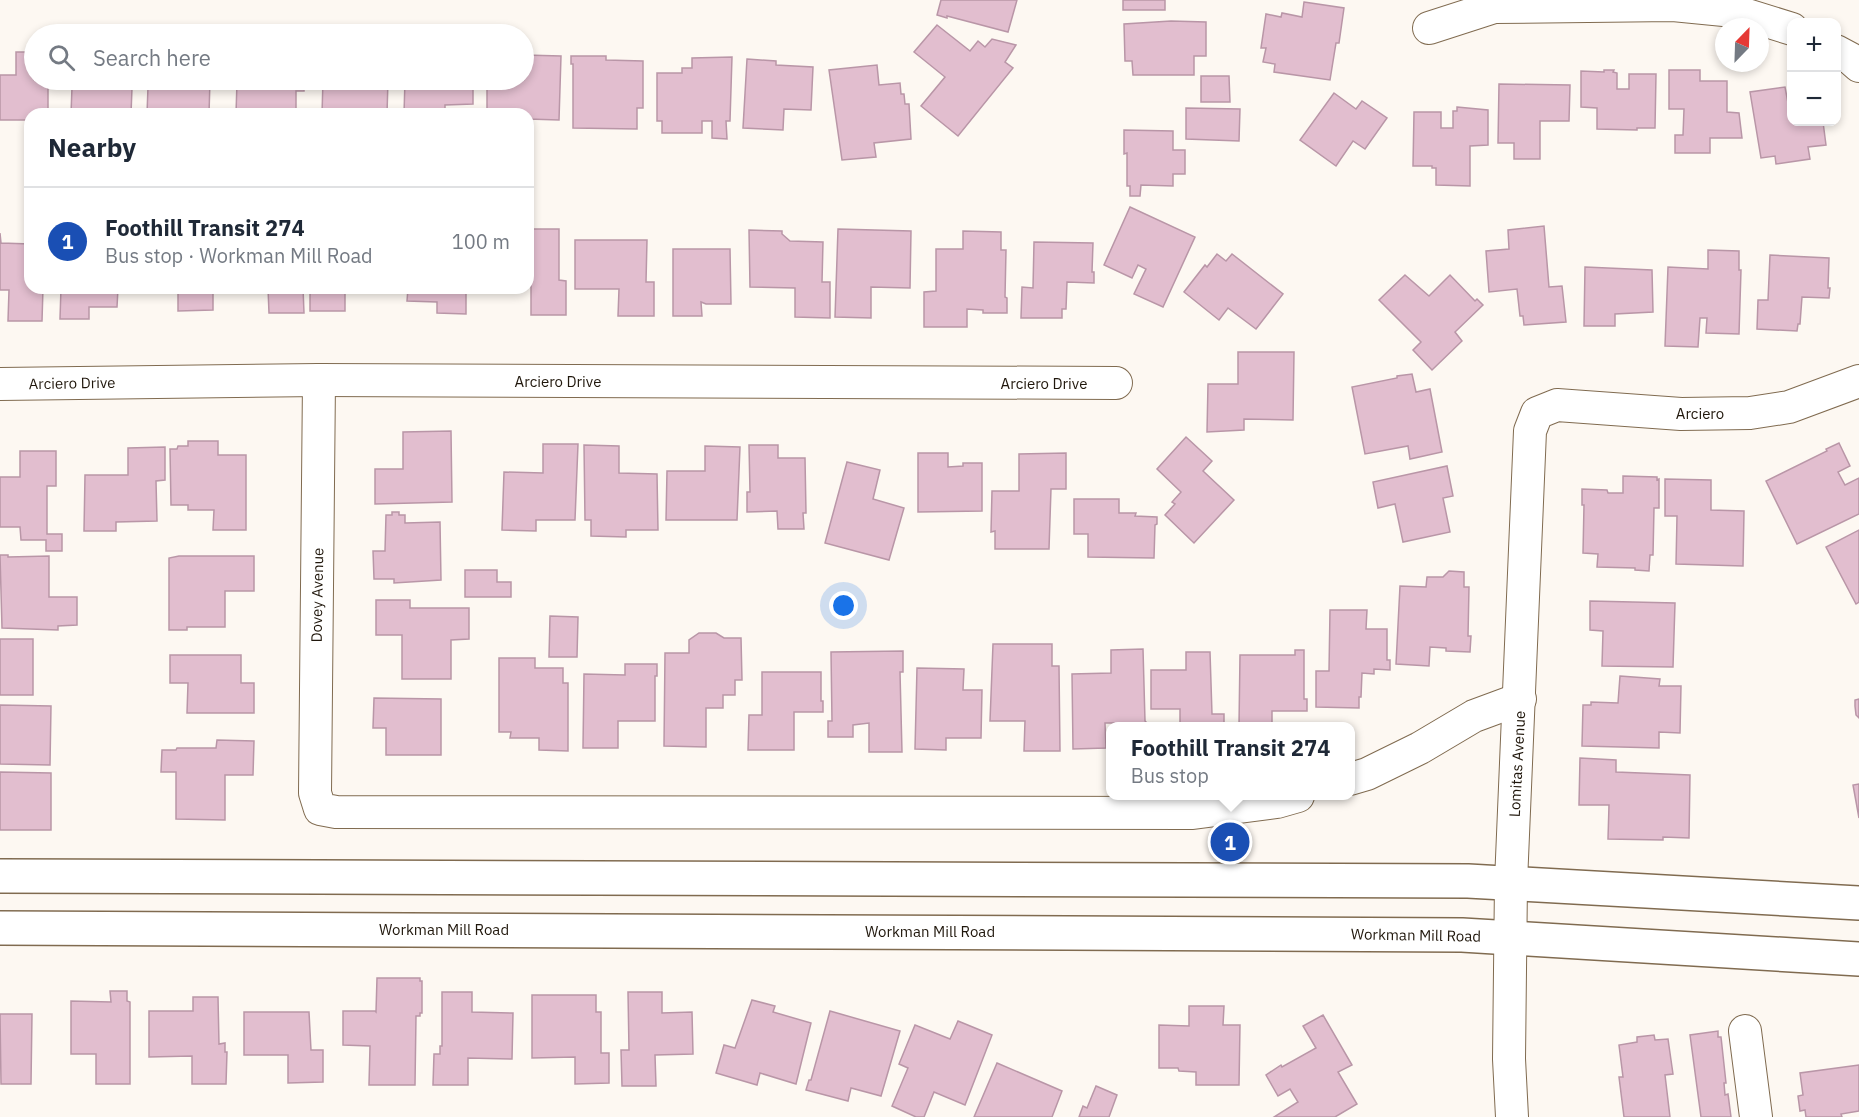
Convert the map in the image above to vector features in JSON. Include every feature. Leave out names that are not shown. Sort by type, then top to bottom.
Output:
[{"type":"main road","points":[[0,876],[1511,882],[1859,903]]},
{"type":"main road","name":"Workman Mill Road","points":[[0,928],[1462,935],[1859,959]]},
{"type":"street","points":[[1429,28],[1494,7],[1673,6],[1734,11],[1787,28]]},
{"type":"street","points":[[1841,53],[1851,58],[1859,66]]},
{"type":"street","name":"Arciero Drive","points":[[0,384],[319,380],[1116,383]]},
{"type":"street","name":"Dovey Avenue","points":[[319,380],[315,793],[320,809],[336,812],[1193,813],[1283,800]]},
{"type":"street","name":"Arciero","points":[[1537,413],[1557,405],[1681,414],[1750,413],[1789,407],[1859,381]]},
{"type":"street","name":"Lomitas Avenue","points":[[1512,1117],[1509,1059],[1511,882],[1530,431],[1537,413]]},
{"type":"street","points":[[1355,778],[1420,748],[1474,716],[1520,699]]},
{"type":"street","points":[[1745,1031],[1756,1117]]},
{"type":"building","points":[[941,0],[1017,0],[1008,32],[937,15]]},
{"type":"building","points":[[1123,0],[1165,0],[1165,10],[1123,10]]},
{"type":"building","points":[[1304,2],[1344,8],[1330,80],[1274,72],[1275,64],[1263,62],[1266,48],[1261,48],[1266,14],[1281,17],[1282,13],[1302,17]]},
{"type":"building","points":[[1171,21],[1206,22],[1206,56],[1194,56],[1194,75],[1133,75],[1132,61],[1125,61],[1124,24]]},
{"type":"building","points":[[937,25],[970,51],[978,41],[985,47],[992,39],[1016,45],[1005,62],[1013,68],[958,136],[921,106],[945,77],[914,52]]},
{"type":"building","points":[[16,52],[24,52],[24,90],[48,90],[48,108],[24,108],[24,120],[0,120],[0,75],[16,75]]},
{"type":"building","points":[[534,55],[561,56],[559,120],[534,119],[534,108],[487,108],[487,90],[534,90]]},
{"type":"building","points":[[571,56],[606,56],[606,60],[643,61],[643,108],[637,108],[637,129],[573,128]]},
{"type":"building","points":[[732,57],[730,121],[726,121],[727,139],[712,138],[712,121],[702,121],[702,133],[662,133],[662,121],[657,121],[657,73],[682,73],[682,68],[692,68],[692,58]]},
{"type":"building","points":[[747,59],[776,61],[776,65],[813,67],[811,110],[784,109],[783,130],[743,128]]},
{"type":"building","points":[[877,65],[879,85],[900,83],[905,104],[909,104],[911,139],[874,143],[876,157],[842,160],[829,70]]},
{"type":"building","points":[[1604,70],[1614,70],[1613,72],[1617,73],[1617,89],[1629,89],[1629,74],[1656,74],[1655,128],[1597,129],[1597,108],[1581,107],[1581,71],[1604,72]]},
{"type":"building","points":[[1669,70],[1700,70],[1700,81],[1727,81],[1727,112],[1739,113],[1742,138],[1710,138],[1710,153],[1675,153],[1675,135],[1683,135],[1684,109],[1669,109]]},
{"type":"building","points":[[1201,76],[1229,76],[1230,102],[1201,102]]},
{"type":"building","points":[[1499,84],[1570,85],[1569,121],[1540,121],[1540,159],[1514,159],[1514,143],[1498,143]]},
{"type":"building","points":[[1785,87],[1787,126],[1824,126],[1826,145],[1808,147],[1810,159],[1776,164],[1775,156],[1761,158],[1750,92]]},
{"type":"building","points":[[72,90],[132,90],[131,108],[71,108]]},
{"type":"building","points":[[148,90],[210,90],[209,108],[147,108]]},
{"type":"building","points":[[237,90],[304,90],[296,91],[296,108],[236,108]]},
{"type":"building","points":[[323,90],[388,90],[387,108],[322,108]]},
{"type":"building","points":[[405,90],[473,90],[473,104],[445,105],[445,108],[404,108]]},
{"type":"building","points":[[1334,93],[1356,109],[1362,101],[1387,118],[1365,149],[1353,141],[1336,166],[1300,140]]},
{"type":"building","points":[[1457,107],[1488,110],[1488,145],[1470,146],[1470,186],[1436,185],[1436,168],[1413,166],[1414,112],[1441,112],[1441,128],[1453,128],[1453,111],[1457,111]]},
{"type":"building","points":[[1186,108],[1240,109],[1239,141],[1186,139]]},
{"type":"building","points":[[1124,130],[1173,131],[1173,150],[1185,150],[1185,174],[1173,174],[1173,186],[1141,185],[1140,196],[1130,196],[1130,186],[1127,186],[1127,153],[1124,154]]},
{"type":"building","points":[[1130,207],[1195,237],[1163,307],[1134,294],[1146,269],[1138,265],[1132,278],[1104,265]]},
{"type":"building","points":[[1544,226],[1549,287],[1562,286],[1566,322],[1524,325],[1523,316],[1520,316],[1517,289],[1489,292],[1486,251],[1509,249],[1508,230]]},
{"type":"building","points":[[534,229],[559,229],[559,280],[566,281],[566,315],[531,315],[531,294],[534,294]]},
{"type":"building","points":[[838,229],[911,231],[910,288],[871,287],[871,318],[835,317]]},
{"type":"building","points":[[749,230],[782,231],[782,234],[790,241],[823,242],[822,282],[830,282],[830,318],[795,317],[795,288],[750,287]]},
{"type":"building","points":[[963,231],[1001,232],[1001,250],[1006,250],[1007,313],[983,313],[983,310],[967,309],[967,327],[924,327],[924,292],[936,291],[936,249],[963,249]]},
{"type":"building","points":[[0,233],[1,243],[24,244],[24,294],[43,294],[42,321],[8,321],[9,290],[0,290]]},
{"type":"building","points":[[575,240],[647,240],[646,282],[654,282],[654,316],[618,316],[619,289],[575,289]]},
{"type":"building","points":[[1034,242],[1093,243],[1094,283],[1067,282],[1066,309],[1062,309],[1062,318],[1021,318],[1022,287],[1033,288]]},
{"type":"building","points":[[673,249],[730,249],[731,304],[701,302],[702,316],[673,316]]},
{"type":"building","points":[[1708,250],[1739,251],[1739,270],[1741,270],[1739,334],[1706,333],[1707,318],[1700,318],[1698,347],[1665,346],[1668,267],[1708,269]]},
{"type":"building","points":[[1217,254],[1226,261],[1232,254],[1283,294],[1256,329],[1228,308],[1219,320],[1184,292],[1205,265],[1207,267]]},
{"type":"building","points":[[1770,255],[1829,258],[1829,298],[1802,297],[1800,324],[1798,324],[1797,331],[1757,329],[1758,300],[1768,300]]},
{"type":"building","points":[[1585,267],[1652,270],[1653,312],[1615,314],[1615,326],[1584,326]]},
{"type":"building","points":[[1405,275],[1429,296],[1450,275],[1475,301],[1477,299],[1483,305],[1455,332],[1462,341],[1432,370],[1413,350],[1421,342],[1379,300]]},
{"type":"building","points":[[61,294],[118,294],[117,307],[89,307],[89,319],[60,319]]},
{"type":"building","points":[[178,294],[213,294],[213,310],[178,311]]},
{"type":"building","points":[[268,294],[303,294],[304,313],[269,313]]},
{"type":"building","points":[[310,294],[345,294],[345,311],[310,311]]},
{"type":"building","points":[[408,294],[466,294],[466,314],[437,313],[437,302],[407,301]]},
{"type":"building","points":[[1238,352],[1294,352],[1293,420],[1244,419],[1244,430],[1207,432],[1208,384],[1238,384]]},
{"type":"building","points":[[1412,374],[1416,392],[1430,389],[1442,452],[1410,459],[1408,446],[1365,454],[1352,387]]},
{"type":"building","points":[[451,431],[452,502],[375,504],[375,469],[403,469],[403,432]]},
{"type":"building","points":[[1186,437],[1212,461],[1203,471],[1234,500],[1194,543],[1165,515],[1175,504],[1172,502],[1181,492],[1157,469]]},
{"type":"building","points":[[188,441],[218,441],[218,455],[246,455],[246,530],[213,530],[214,510],[188,510],[188,505],[171,505],[170,449],[188,446]]},
{"type":"building","points":[[1839,443],[1850,466],[1838,472],[1845,485],[1859,478],[1859,514],[1797,544],[1766,481]]},
{"type":"building","points":[[543,444],[578,444],[575,520],[536,520],[536,531],[502,530],[504,472],[543,473]]},
{"type":"building","points":[[584,445],[619,446],[619,473],[657,474],[658,530],[626,530],[626,537],[591,536],[591,520],[585,520]]},
{"type":"building","points":[[749,445],[778,445],[778,458],[805,458],[804,529],[778,529],[777,511],[747,512],[747,492],[750,492]]},
{"type":"building","points":[[705,446],[740,447],[737,520],[666,520],[667,471],[705,471]]},
{"type":"building","points":[[165,447],[165,480],[156,481],[157,521],[116,522],[116,531],[84,531],[85,475],[128,475],[128,448]]},
{"type":"building","points":[[20,451],[56,451],[56,486],[47,486],[47,534],[62,534],[62,551],[46,551],[46,540],[21,540],[20,527],[0,527],[0,477],[20,477]]},
{"type":"building","points":[[918,453],[948,453],[948,467],[963,466],[963,463],[982,463],[982,511],[918,512]]},
{"type":"building","points":[[1066,453],[1066,489],[1051,489],[1049,549],[995,549],[995,531],[991,532],[992,491],[1019,491],[1019,454]]},
{"type":"building","points":[[847,462],[880,470],[873,499],[904,508],[889,560],[825,543]]},
{"type":"building","points":[[1447,466],[1453,496],[1443,498],[1450,532],[1403,542],[1395,504],[1378,508],[1373,482]]},
{"type":"building","points":[[1623,476],[1657,477],[1657,480],[1659,479],[1659,508],[1654,508],[1653,555],[1650,555],[1649,571],[1635,570],[1635,568],[1597,567],[1598,554],[1583,553],[1582,489],[1623,493]]},
{"type":"building","points":[[1665,479],[1711,480],[1711,510],[1744,511],[1743,566],[1676,564],[1677,516],[1665,516]]},
{"type":"building","points":[[1074,499],[1119,499],[1119,513],[1157,517],[1154,558],[1088,557],[1088,534],[1074,534]]},
{"type":"building","points":[[392,512],[405,515],[405,523],[440,522],[441,580],[394,583],[394,579],[374,579],[373,551],[385,551],[386,515],[392,515]]},
{"type":"building","points":[[1859,530],[1859,602],[1856,604],[1826,547]]},
{"type":"building","points":[[0,555],[8,555],[8,557],[49,556],[49,597],[77,597],[77,625],[58,626],[58,630],[2,628]]},
{"type":"building","points":[[254,556],[254,591],[225,591],[225,627],[187,627],[187,630],[169,630],[169,558]]},
{"type":"building","points":[[465,570],[497,570],[497,582],[511,582],[511,597],[465,597]]},
{"type":"building","points":[[1449,571],[1464,572],[1464,587],[1469,587],[1470,652],[1446,651],[1446,648],[1430,647],[1429,666],[1396,664],[1400,586],[1426,587],[1427,577],[1443,577]]},
{"type":"building","points":[[376,600],[410,600],[410,608],[469,608],[469,639],[451,640],[451,679],[402,679],[402,635],[376,635]]},
{"type":"building","points":[[1590,601],[1675,603],[1673,667],[1602,666],[1603,631],[1590,630]]},
{"type":"building","points":[[1330,610],[1367,610],[1366,629],[1387,629],[1387,660],[1390,660],[1390,670],[1374,669],[1374,674],[1362,673],[1359,708],[1316,707],[1316,671],[1329,671]]},
{"type":"building","points":[[550,616],[578,617],[577,657],[549,657]]},
{"type":"building","points":[[699,633],[716,633],[724,638],[741,638],[742,680],[735,680],[735,695],[723,695],[723,708],[706,708],[706,747],[664,746],[665,653],[689,653],[689,640]]},
{"type":"building","points":[[0,639],[33,639],[33,695],[0,695]]},
{"type":"building","points":[[993,644],[1052,644],[1052,666],[1059,666],[1060,751],[1024,751],[1025,721],[990,721]]},
{"type":"building","points":[[1143,649],[1146,722],[1106,722],[1106,748],[1073,749],[1072,674],[1111,673],[1111,650]]},
{"type":"building","points":[[1295,650],[1304,650],[1304,699],[1307,699],[1307,711],[1272,711],[1272,722],[1239,722],[1240,655],[1295,655]]},
{"type":"building","points":[[903,651],[903,672],[900,672],[902,752],[869,752],[869,723],[853,725],[853,737],[828,737],[828,721],[832,721],[831,652]]},
{"type":"building","points":[[1186,652],[1210,652],[1212,714],[1224,714],[1224,722],[1180,722],[1180,709],[1151,709],[1151,670],[1186,670]]},
{"type":"building","points":[[170,655],[241,655],[241,683],[254,683],[254,713],[187,713],[188,683],[170,683]]},
{"type":"building","points":[[499,658],[535,658],[535,668],[563,668],[563,683],[568,683],[568,751],[539,750],[539,738],[510,738],[511,732],[499,732]]},
{"type":"building","points":[[625,664],[657,664],[655,721],[618,721],[618,748],[583,748],[584,674],[625,675]]},
{"type":"building","points":[[917,668],[964,669],[963,690],[982,690],[981,738],[946,738],[946,750],[915,749]]},
{"type":"building","points":[[762,672],[821,672],[823,712],[794,712],[794,750],[748,750],[749,715],[762,715]]},
{"type":"building","points":[[1620,676],[1660,679],[1659,686],[1681,686],[1680,733],[1659,732],[1659,748],[1582,746],[1583,705],[1591,705],[1591,702],[1618,703]]},
{"type":"building","points":[[374,698],[441,699],[441,755],[386,755],[386,728],[373,728]]},
{"type":"building","points":[[1859,699],[1859,718],[1856,715],[1855,700]]},
{"type":"building","points":[[0,705],[51,706],[50,765],[0,764]]},
{"type":"building","points":[[217,740],[254,741],[253,775],[225,775],[225,820],[176,819],[176,772],[161,772],[162,750],[216,748]]},
{"type":"building","points":[[1580,758],[1616,760],[1616,772],[1690,775],[1689,838],[1608,839],[1609,805],[1579,805]]},
{"type":"building","points":[[0,772],[51,773],[51,830],[0,830]]},
{"type":"building","points":[[1859,784],[1859,818],[1853,785]]},
{"type":"building","points":[[377,978],[420,978],[422,981],[422,1013],[416,1016],[415,1085],[369,1085],[370,1046],[343,1045],[343,1011],[376,1012]]},
{"type":"building","points":[[110,991],[127,991],[127,1001],[130,1002],[130,1084],[96,1084],[96,1054],[71,1054],[71,1001],[111,1002]]},
{"type":"building","points":[[442,992],[472,992],[472,1012],[513,1013],[512,1059],[468,1058],[468,1085],[433,1085],[434,1054],[440,1054],[440,1046],[442,1046]]},
{"type":"building","points":[[628,992],[662,992],[662,1013],[692,1012],[693,1054],[655,1055],[656,1086],[622,1086],[621,1050],[629,1050]]},
{"type":"building","points":[[532,995],[596,995],[596,1012],[601,1012],[601,1053],[609,1053],[609,1083],[575,1084],[575,1057],[532,1058]]},
{"type":"building","points":[[193,997],[218,997],[219,1044],[225,1043],[225,1052],[227,1052],[226,1084],[192,1084],[192,1056],[149,1057],[149,1011],[193,1011]]},
{"type":"building","points":[[752,1000],[775,1006],[773,1012],[811,1023],[796,1084],[760,1073],[757,1085],[716,1073],[724,1045],[735,1048]]},
{"type":"building","points":[[1189,1006],[1224,1006],[1223,1025],[1240,1025],[1239,1085],[1196,1085],[1196,1072],[1179,1071],[1178,1068],[1159,1068],[1159,1025],[1189,1026]]},
{"type":"building","points":[[830,1011],[900,1031],[881,1096],[851,1088],[848,1101],[806,1090],[811,1080]]},
{"type":"building","points":[[244,1012],[309,1012],[311,1050],[323,1050],[323,1082],[288,1083],[288,1055],[244,1055]]},
{"type":"building","points":[[0,1014],[32,1014],[31,1084],[1,1084]]},
{"type":"building","points":[[1323,1015],[1352,1065],[1338,1072],[1357,1104],[1335,1117],[1274,1117],[1298,1102],[1290,1089],[1278,1096],[1266,1075],[1316,1048],[1303,1026]]},
{"type":"building","points":[[958,1021],[992,1035],[965,1105],[934,1092],[924,1117],[916,1117],[892,1106],[908,1068],[899,1064],[915,1025],[950,1039]]},
{"type":"building","points":[[1718,1031],[1718,1037],[1721,1037],[1726,1083],[1724,1083],[1725,1095],[1728,1094],[1731,1117],[1701,1117],[1690,1035]]},
{"type":"building","points":[[1654,1035],[1655,1040],[1668,1039],[1673,1074],[1665,1075],[1670,1117],[1624,1117],[1619,1077],[1623,1077],[1619,1045],[1637,1042],[1637,1037]]},
{"type":"building","points":[[997,1063],[1062,1091],[1052,1117],[974,1117]]},
{"type":"building","points":[[1859,1065],[1859,1111],[1841,1114],[1842,1117],[1806,1117],[1805,1110],[1800,1111],[1798,1096],[1803,1095],[1800,1073]]},
{"type":"building","points":[[1096,1086],[1117,1095],[1109,1117],[1079,1117],[1083,1106],[1087,1108]]},
{"type":"place","name":"Foothill Transit 274","points":[[1230,842]]}]
